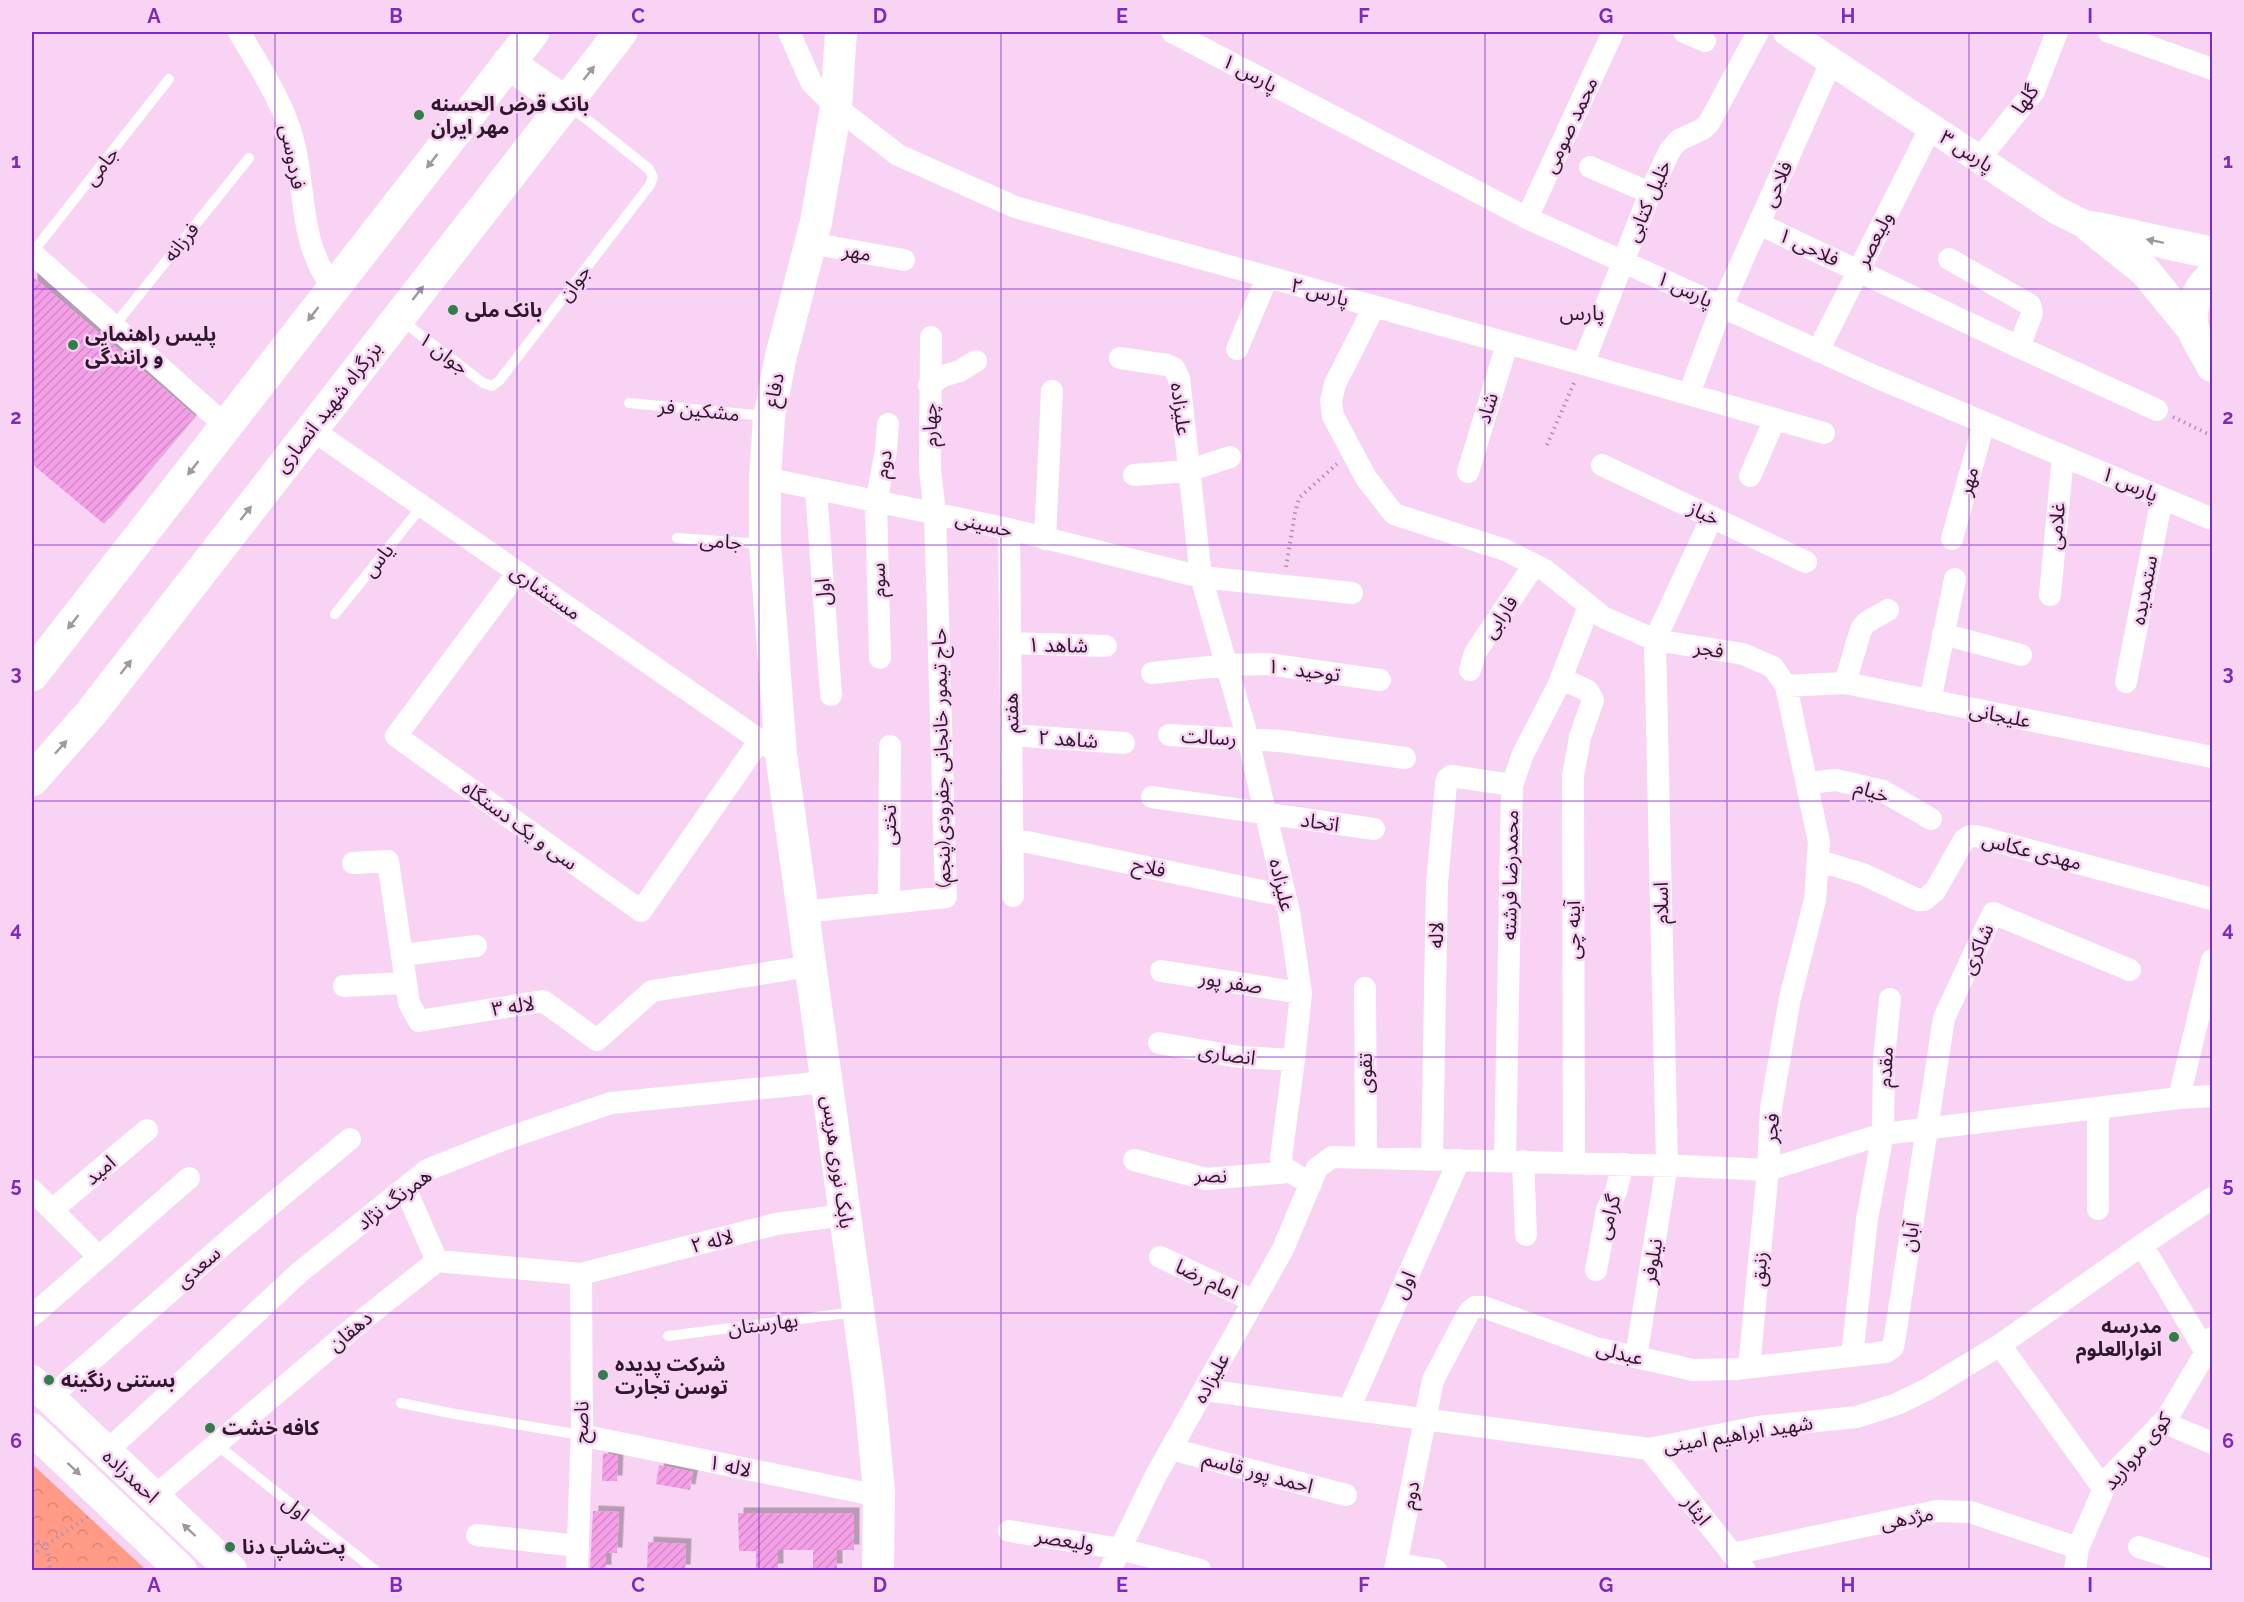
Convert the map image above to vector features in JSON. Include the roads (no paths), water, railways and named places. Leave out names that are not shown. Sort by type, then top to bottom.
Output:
[{"type":"main road","points":[[32,675],[533,32]]},
{"type":"main road","name":"بزرگراه شهید انصاری","points":[[32,780],[91,713],[621,32]]},
{"type":"main road","name":"دفاع","points":[[770,747],[765,544],[765,478],[769,417],[781,356],[810,243],[836,107],[841,32]]},
{"type":"main road","points":[[508,63],[566,103]]},
{"type":"main road","points":[[2090,227],[2212,253]]},
{"type":"main road","name":"پارس ۳","points":[[2090,227],[2145,271],[2194,331],[2212,366]]},
{"type":"main road","points":[[2194,331],[2192,312],[2196,297],[2204,283],[2212,276]]},
{"type":"main road","name":"بابک نوری هریس","points":[[770,747],[803,912],[869,1388],[879,1496],[878,1570]]},
{"type":"main road","name":"احمدزاده","points":[[40,1390],[231,1570]]},
{"type":"main road","name":"احمدزاده","points":[[32,1429],[181,1570]]},
{"type":"street","name":"فردوسی","points":[[239,32],[284,113],[295,148],[310,245],[322,275],[333,288]]},
{"type":"street","name":"پارس ۲","points":[[789,32],[811,82],[836,107],[898,155],[1015,207],[1824,433]]},
{"type":"street","name":"پارس ۱","points":[[1172,32],[1527,218],[1818,351],[2212,519]]},
{"type":"street","name":"محمد صومی","points":[[1527,218],[1613,32]]},
{"type":"street","points":[[1684,32],[1705,41]]},
{"type":"street","name":"خلیل کتابی","points":[[1583,364],[1650,193],[1674,144],[1703,129],[1709,123],[1758,32]]},
{"type":"street","name":"پارس ۳","points":[[1787,32],[2056,210],[2090,227]]},
{"type":"street","name":"گلها","points":[[1979,159],[2034,91],[2057,32]]},
{"type":"street","points":[[2109,32],[2212,69]]},
{"type":"street","name":"فلاحی","points":[[1689,394],[1722,306],[1831,62]]},
{"type":"street","name":"ولیعصر","points":[[1818,351],[1931,127]]},
{"type":"street","points":[[1590,167],[1650,193]]},
{"type":"street","name":"فلاحی ۱","points":[[1759,224],[2157,410]]},
{"type":"street","name":"مهر","points":[[810,243],[904,260]]},
{"type":"street","points":[[32,253],[226,426]]},
{"type":"street","points":[[1948,259],[2030,305],[2032,313],[2019,347]]},
{"type":"street","points":[[1237,349],[1267,278]]},
{"type":"street","name":"فجر","points":[[1374,308],[1335,384],[1331,401],[1333,416],[1366,478],[1394,514],[1504,550],[1545,570],[1603,617],[1655,640],[1743,654],[1773,667],[1786,686],[1808,783],[1819,842],[1819,861],[1815,900],[1790,998],[1773,1097],[1768,1170]]},
{"type":"street","name":"چهارم","points":[[931,336],[930,470],[935,513]]},
{"type":"street","name":"شاد","points":[[1468,472],[1507,344]]},
{"type":"street","name":"علیزاده","points":[[1120,358],[1167,365],[1174,368],[1179,378],[1201,577],[1248,739],[1285,896],[1301,993],[1281,1158],[1283,1167],[1289,1172]]},
{"type":"street","points":[[930,385],[944,376],[960,372],[976,361]]},
{"type":"street","points":[[1046,539],[1053,391]]},
{"type":"street","points":[[1750,476],[1775,419]]},
{"type":"street","name":"مهر","points":[[1952,539],[1984,423]]},
{"type":"street","name":"دوم","points":[[876,503],[886,450],[888,424]]},
{"type":"street","name":"مستشاری","points":[[311,429],[770,747]]},
{"type":"street","name":"غلامی","points":[[2050,595],[2062,456]]},
{"type":"street","points":[[1134,475],[1188,471],[1230,457]]},
{"type":"street","name":"خباز","points":[[1602,465],[1806,562]]},
{"type":"street","name":"حسینی","points":[[765,478],[876,503],[935,513],[1201,577]]},
{"type":"street","name":"اول","points":[[816,489],[831,695]]},
{"type":"street","name":"ستمدیده","points":[[2126,682],[2162,498]]},
{"type":"street","name":"سوم","points":[[876,503],[880,658]]},
{"type":"street","name":"حاج تیمور خانجانی جفرودی(پنجم)","points":[[803,912],[946,897],[935,513]]},
{"type":"street","points":[[1655,640],[1712,517]]},
{"type":"street","name":"علیزاده","points":[[1195,524],[1201,577]]},
{"type":"street","name":"هفتم","points":[[1009,530],[1013,896]]},
{"type":"street","name":"فارابی","points":[[1470,670],[1475,653],[1534,565]]},
{"type":"street","name":"سی و یک دستگاه","points":[[518,572],[396,736],[641,911],[770,747]]},
{"type":"street","points":[[1201,577],[1352,594]]},
{"type":"street","points":[[1930,701],[1954,579]]},
{"type":"street","name":"محمدرضا فرشته","points":[[1526,1234],[1514,1161],[1512,785],[1523,754],[1561,678],[1589,606]]},
{"type":"street","points":[[1845,683],[1862,629],[1867,622],[1888,610]]},
{"type":"street","points":[[1943,634],[2021,655]]},
{"type":"street","name":"اسلام","points":[[1655,640],[1667,1165]]},
{"type":"street","name":"شاهد ۱","points":[[1010,644],[1106,646]]},
{"type":"street","name":"توحید ۱۰","points":[[1152,673],[1228,665],[1268,664],[1380,680]]},
{"type":"street","name":"آینه چی","points":[[1561,678],[1588,691],[1593,700],[1580,737],[1573,776],[1574,1163]]},
{"type":"street","name":"علیجانی","points":[[1786,686],[1845,683],[2212,758]]},
{"type":"street","name":"شاهد ۲","points":[[1011,735],[1124,743]]},
{"type":"street","name":"رسالت","points":[[1169,735],[1248,739]]},
{"type":"street","points":[[1248,739],[1281,741],[1406,758]]},
{"type":"street","name":"تختی","points":[[889,903],[890,746]]},
{"type":"street","name":"لاله","points":[[1432,1159],[1437,883],[1446,784],[1451,776],[1512,785]]},
{"type":"street","name":"خیام","points":[[1808,783],[1836,780],[1883,791],[1931,819]]},
{"type":"street","points":[[1152,797],[1266,814]]},
{"type":"street","name":"اتحاد","points":[[1266,814],[1374,829]]},
{"type":"street","name":"مهدی عکاس","points":[[1819,861],[1863,874],[1918,900],[1924,900],[1935,891],[1964,840],[1970,836],[1976,836],[2212,899]]},
{"type":"street","name":"فلاح","points":[[1012,839],[1285,896]]},
{"type":"street","name":"لاله ۳","points":[[353,863],[388,861],[409,1004],[419,1021],[543,1001],[597,1040],[652,991],[810,966]]},
{"type":"street","name":"شاکری","points":[[1927,1128],[1944,1018],[1993,913],[2130,970]]},
{"type":"street","points":[[402,955],[476,946]]},
{"type":"street","points":[[2179,1098],[2205,1029],[2212,960]]},
{"type":"street","name":"صفر پور","points":[[1161,971],[1301,993]]},
{"type":"street","points":[[344,986],[406,983]]},
{"type":"street","name":"تقوی","points":[[1365,988],[1366,1158]]},
{"type":"street","name":"مقدم","points":[[1851,1356],[1868,1219],[1883,1134],[1884,1058],[1890,999]]},
{"type":"street","name":"انصاری","points":[[1159,1043],[1239,1058],[1294,1060]]},
{"type":"street","name":"همرنگ نژاد","points":[[106,1452],[300,1272],[427,1170],[505,1139],[611,1103],[826,1082]]},
{"type":"street","points":[[1289,1172],[1314,1176],[1332,1157],[1667,1165],[1768,1170],[1883,1134],[2212,1096]]},
{"type":"street","points":[[2098,1108],[2098,1209]]},
{"type":"street","name":"آبان","points":[[1893,1347],[1927,1128]]},
{"type":"street","name":"امید","points":[[52,1210],[147,1130]]},
{"type":"street","name":"سعدی","points":[[40,1390],[231,1238],[350,1139]]},
{"type":"street","name":"نصر","points":[[1134,1160],[1206,1179],[1289,1172]]},
{"type":"street","name":"اول","points":[[1349,1409],[1459,1160]]},
{"type":"street","name":"گرامی","points":[[1596,1270],[1606,1210],[1616,1191],[1623,1164]]},
{"type":"street","name":"نیلوفر","points":[[1636,1357],[1667,1165]]},
{"type":"street","name":"زنبق","points":[[1749,1367],[1768,1170]]},
{"type":"street","name":"علیزاده","points":[[1110,1570],[1171,1449],[1283,1249],[1314,1176]]},
{"type":"street","points":[[32,1316],[189,1178]]},
{"type":"street","points":[[405,1188],[436,1261],[582,1274]]},
{"type":"street","points":[[32,1190],[99,1257]]},
{"type":"street","name":"شهید ابراهیم امینی","points":[[1204,1390],[1649,1449],[1758,1426],[1857,1417],[1897,1404],[1926,1390],[2000,1345],[2212,1198]]},
{"type":"street","name":"لاله ۲","points":[[582,1274],[776,1224],[845,1215]]},
{"type":"street","points":[[2142,1245],[2209,1345]]},
{"type":"street","name":"امام رضا","points":[[1160,1257],[1254,1301]]},
{"type":"street","name":"دهقان","points":[[154,1497],[365,1318],[436,1261]]},
{"type":"street","name":"ناصح","points":[[577,1570],[582,1435],[582,1274]]},
{"type":"street","name":"عبدلی","points":[[1424,1419],[1433,1380],[1469,1312],[1474,1307],[1484,1307],[1596,1348],[1693,1370],[1749,1367],[1886,1352],[1893,1347]]},
{"type":"street","points":[[2000,1345],[2103,1488]]},
{"type":"street","name":"کوی مروارید","points":[[2077,1559],[2108,1479],[2163,1422],[2209,1345]]},
{"type":"street","name":"دوم","points":[[1396,1567],[1424,1419]]},
{"type":"street","points":[[2163,1422],[2212,1443]]},
{"type":"street","name":"لاله ۱","points":[[582,1435],[879,1496]]},
{"type":"street","name":"احمد پور قاسم","points":[[1171,1449],[1346,1495]]},
{"type":"street","name":"ایثار","points":[[1649,1449],[1738,1562]]},
{"type":"street","name":"مژدهی","points":[[1738,1562],[1937,1511],[1952,1510],[1970,1512],[2077,1559]]},
{"type":"street","name":"ولیعصر","points":[[1009,1531],[1121,1549],[1200,1570]]},
{"type":"street","points":[[477,1535],[578,1546]]},
{"type":"street","points":[[2139,1547],[2210,1570]]},
{"type":"street","points":[[1396,1567],[1436,1570]]},
{"type":"lane","name":"جامی","points":[[32,253],[169,79]]},
{"type":"lane","name":"جوان","points":[[492,386],[506,372],[650,185],[653,177],[649,169],[566,103]]},
{"type":"lane","name":"فرزانه","points":[[114,326],[249,158]]},
{"type":"lane","name":"جوان ۱","points":[[398,318],[483,383],[492,386]]},
{"type":"lane","name":"مشکین فر","points":[[629,403],[769,417]]},
{"type":"lane","name":"یاس","points":[[335,614],[422,506]]},
{"type":"lane","name":"جامی","points":[[677,538],[765,544]]},
{"type":"lane","name":"بهارستان","points":[[668,1336],[859,1312]]},
{"type":"lane","points":[[401,1402],[454,1414],[582,1435]]},
{"type":"lane","name":"اول","points":[[217,1445],[375,1570]]},
{"type":"place","name":"بانک قرض الحسنه مهر ایران","points":[[419,115]]},
{"type":"place","name":"بانک ملی","points":[[453,310]]},
{"type":"place","name":"پلیس راهنمایی و رانندگی","points":[[73,345]]},
{"type":"place","name":"مدرسه انوارالعلوم","points":[[2174,1337]]},
{"type":"place","name":"شرکت پدیده توسن تجارت","points":[[603,1375]]},
{"type":"place","name":"بستنی رنگینه","points":[[49,1380]]},
{"type":"place","name":"کافه خشت","points":[[210,1428]]},
{"type":"place","name":"پت‌شاپ دنا","points":[[230,1547]]},
{"type":"district","name":"پارس","points":[[1582,313]]}]
